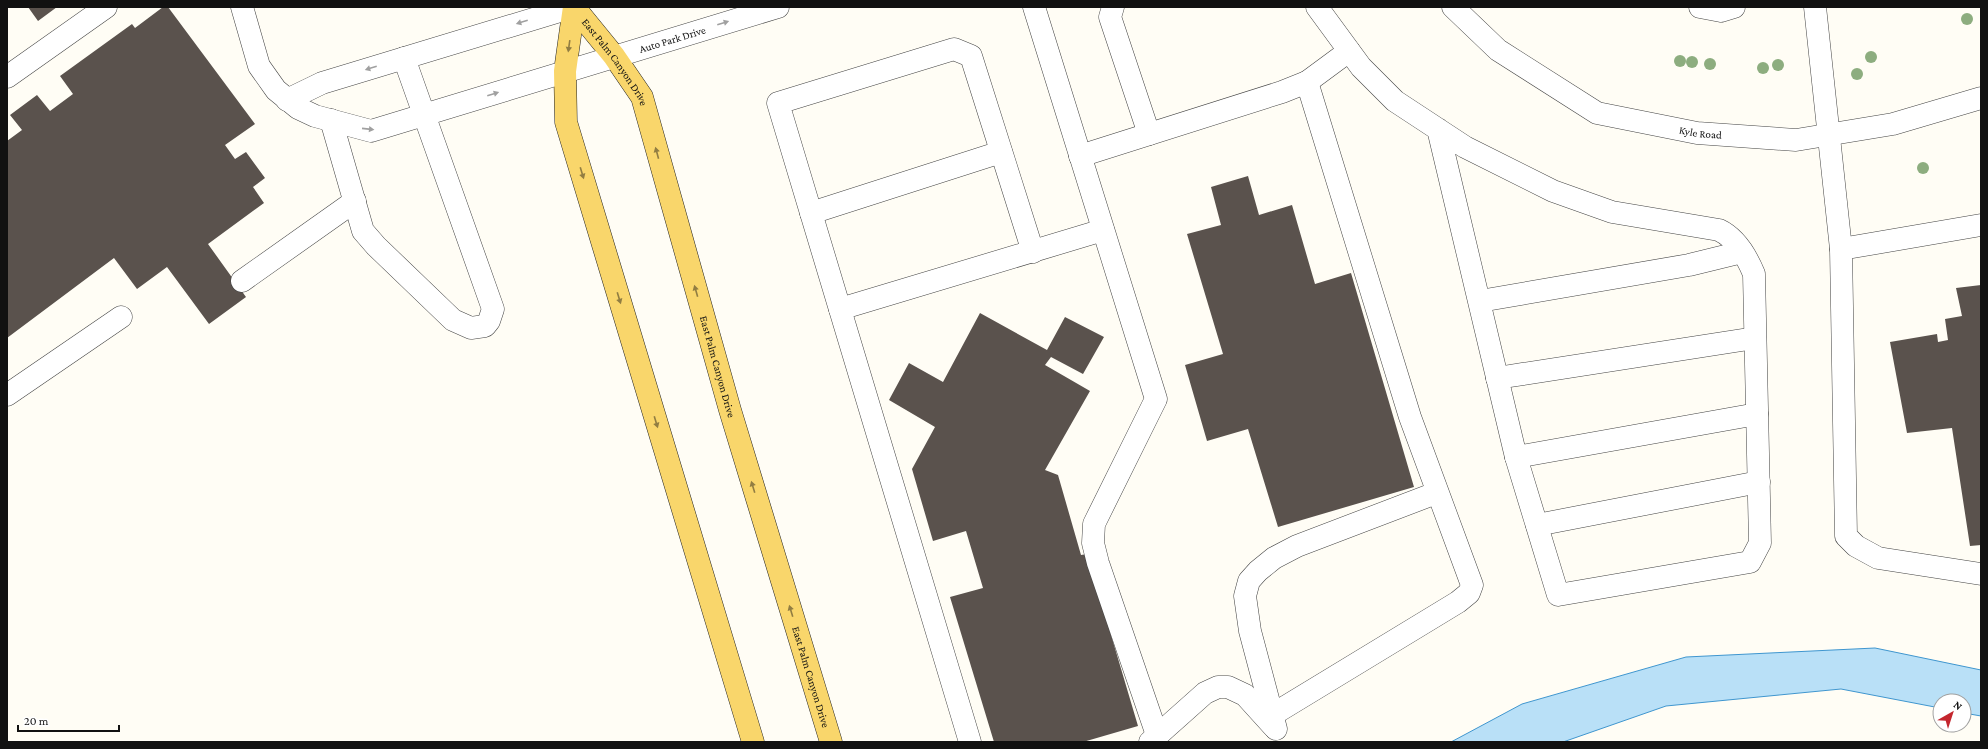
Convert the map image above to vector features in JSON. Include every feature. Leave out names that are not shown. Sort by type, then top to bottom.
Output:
[{"type":"main road","name":"East Palm Canyon Drive","points":[[574,7],[614,56],[642,97],[730,410],[831,742]]},
{"type":"main road","name":"East Palm Canyon Drive","points":[[574,7],[565,72],[566,122],[753,742]]},
{"type":"street","points":[[7,77],[106,7]]},
{"type":"street","name":"Auto Park Drive","points":[[242,7],[259,66],[276,90],[298,108],[331,120],[371,131],[778,7]]},
{"type":"street","points":[[288,100],[322,83],[574,7]]},
{"type":"street","points":[[1034,7],[1156,399],[1094,524],[1093,543],[1153,739],[1205,693],[1218,687],[1228,687],[1245,695],[1276,729],[1250,630],[1245,596],[1249,582],[1258,571],[1274,558],[1298,546],[1436,493]]},
{"type":"street","points":[[1114,7],[1110,17],[1149,134]]},
{"type":"street","points":[[1317,7],[1361,67],[1395,101],[1438,129],[1465,147],[1553,191],[1612,212],[1719,230],[1726,233],[1742,252],[1754,274],[1760,543],[1750,562],[1558,595],[1516,457],[1438,129]]},
{"type":"street","name":"Kyle Road","points":[[1453,7],[1498,50],[1596,113],[1697,134],[1796,140],[1893,124],[1981,98]]},
{"type":"street","points":[[1700,7],[1721,11],[1734,7]]},
{"type":"street","points":[[1814,7],[1830,135],[1841,249],[1846,536],[1856,546],[1878,558],[1981,574]]},
{"type":"street","points":[[970,742],[778,103],[954,49],[971,56],[1033,252]]},
{"type":"street","points":[[1080,156],[1282,92],[1307,82],[1349,51]]},
{"type":"street","points":[[331,120],[363,231],[376,246],[453,320],[471,328],[485,326],[489,321],[493,309],[404,58]]},
{"type":"street","points":[[1272,714],[1458,602],[1469,593],[1472,586],[1436,493],[1410,417],[1307,82]]},
{"type":"street","points":[[811,213],[1001,152]]},
{"type":"street","points":[[242,282],[355,201]]},
{"type":"street","points":[[1841,249],[1981,225]]},
{"type":"street","points":[[840,309],[1103,230]]},
{"type":"street","points":[[1480,301],[1689,265],[1742,252]]},
{"type":"street","points":[[7,395],[121,317]]},
{"type":"street","points":[[1497,378],[1755,338]]},
{"type":"street","points":[[1516,457],[1757,414]]},
{"type":"street","points":[[1537,524],[1759,482]]},
{"type":"water","points":[[1875,648],[1981,670],[1981,716],[1972,714],[1972,693],[1932,693],[1932,706],[1841,689],[1666,706],[1563,742],[1451,742],[1522,704],[1686,657]]},
{"type":"building","points":[[28,7],[57,7],[38,21]]},
{"type":"building","points":[[163,7],[168,7],[255,124],[225,145],[235,159],[246,152],[265,178],[253,187],[264,203],[208,244],[246,297],[209,324],[167,267],[137,289],[114,258],[7,338],[7,141],[22,130],[10,115],[37,95],[50,111],[73,94],[60,76],[132,24],[135,28]]},
{"type":"building","points":[[1248,176],[1259,215],[1292,205],[1315,284],[1351,273],[1414,487],[1278,527],[1248,429],[1207,441],[1185,365],[1223,354],[1187,234],[1221,225],[1211,187]]},
{"type":"building","points":[[1981,285],[1981,545],[1970,546],[1952,428],[1907,433],[1890,342],[1937,334],[1938,342],[1948,340],[1945,319],[1962,316],[1956,288]]},
{"type":"building","points":[[980,313],[1047,350],[1065,317],[1104,337],[1083,374],[1051,357],[1045,365],[1090,391],[1045,470],[1058,475],[1081,555],[1087,554],[1138,726],[1083,742],[994,742],[950,597],[983,588],[966,531],[933,541],[912,469],[935,427],[889,400],[909,363],[943,382]]}]
